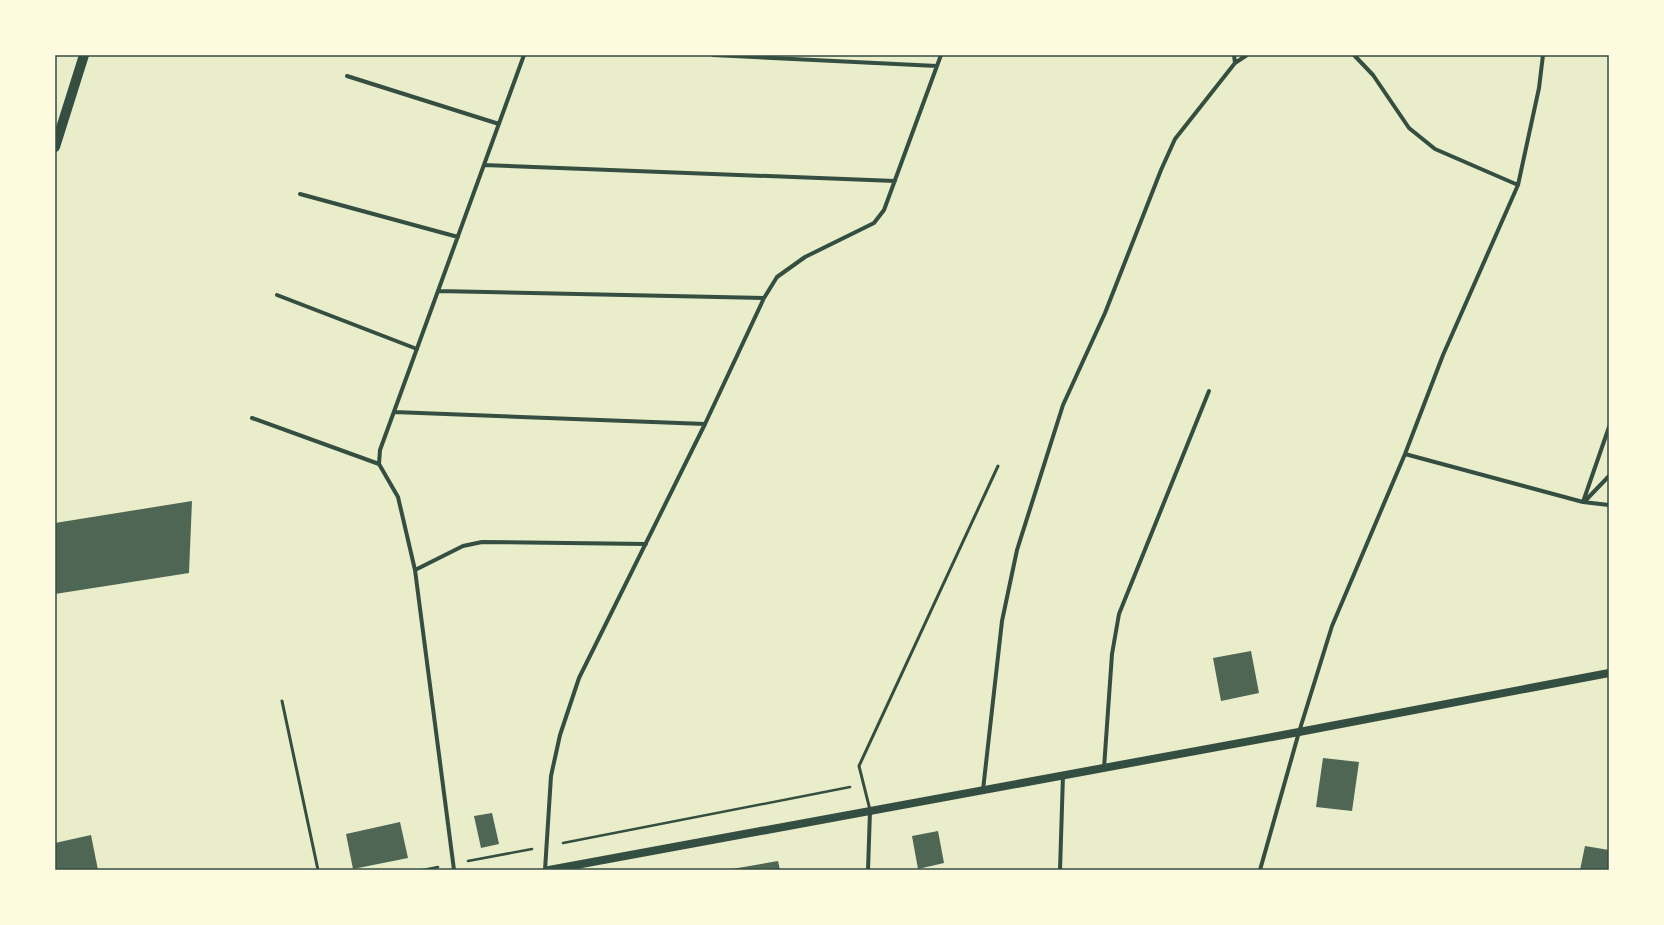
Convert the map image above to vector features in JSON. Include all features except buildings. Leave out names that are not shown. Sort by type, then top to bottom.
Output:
[{"type":"main road","points":[[55,147],[84,55]]},
{"type":"main road","points":[[549,870],[1063,776],[1609,673]]},
{"type":"street","points":[[454,870],[415,570],[398,497],[379,464],[380,450],[524,55]]},
{"type":"street","points":[[713,55],[937,66]]},
{"type":"street","points":[[545,870],[551,776],[560,735],[579,678],[705,424],[764,298],[777,277],[805,258],[874,223],[884,210],[941,55]]},
{"type":"street","points":[[1234,55],[1235,64]]},
{"type":"street","points":[[983,790],[1002,621],[1016,557],[1063,405],[1106,313],[1161,170],[1175,139],[1235,64],[1247,55]]},
{"type":"street","points":[[1354,55],[1373,75],[1409,128],[1435,150],[1518,185]]},
{"type":"street","points":[[1260,870],[1299,732],[1332,626],[1405,454],[1443,355],[1518,185],[1539,88],[1543,55]]},
{"type":"street","points":[[347,76],[499,124]]},
{"type":"street","points":[[484,165],[895,181]]},
{"type":"street","points":[[300,194],[458,237]]},
{"type":"street","points":[[438,291],[764,298]]},
{"type":"street","points":[[277,295],[417,349]]},
{"type":"street","points":[[1104,768],[1112,654],[1118,614],[1209,391]]},
{"type":"street","points":[[394,412],[705,424]]},
{"type":"street","points":[[252,418],[379,464]]},
{"type":"street","points":[[1583,502],[1609,427]]},
{"type":"street","points":[[1405,454],[1583,502],[1609,505]]},
{"type":"street","points":[[1583,502],[1609,476]]},
{"type":"street","points":[[415,570],[463,546],[482,542],[646,544]]},
{"type":"street","points":[[1060,870],[1063,776]]},
{"type":"street","points":[[868,870],[870,811]]},
{"type":"lane","points":[[870,811],[860,766],[998,466]]},
{"type":"lane","points":[[282,701],[318,870]]},
{"type":"path","points":[[423,870],[856,786]]}]
